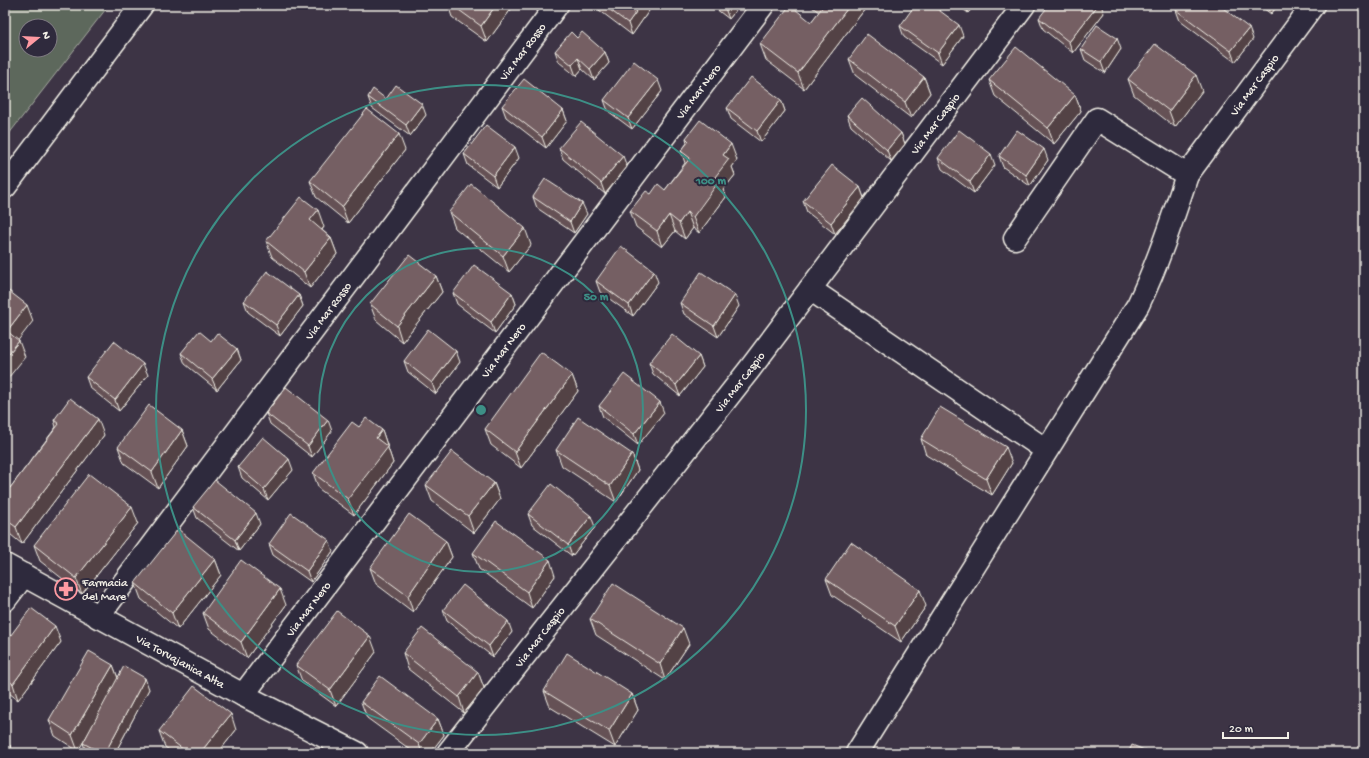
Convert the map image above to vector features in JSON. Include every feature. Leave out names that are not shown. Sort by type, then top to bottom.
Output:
[{"type":"street","points":[[5,187],[142,5]]},
{"type":"street","name":"Via Mar Rosso","points":[[98,617],[556,5]]},
{"type":"street","name":"Via Mar Nero","points":[[243,695],[763,5]]},
{"type":"street","name":"Via Mar Caspio","points":[[448,753],[810,289],[1024,5]]},
{"type":"street","name":"Via Mar Caspio","points":[[857,753],[1138,305],[1164,243],[1187,175],[1314,5]]},
{"type":"street","points":[[1015,238],[1097,119],[1187,175]]},
{"type":"street","points":[[810,289],[1046,450]]},
{"type":"street","points":[[5,600],[14,570]]},
{"type":"street","name":"Via Torvajanica Alta","points":[[14,570],[243,695],[357,753]]},
{"type":"green space","points":[[5,5],[109,5],[5,139]]},
{"type":"building","points":[[452,5],[496,5],[481,26]]},
{"type":"building","points":[[603,5],[641,5],[628,23]]},
{"type":"building","points":[[721,5],[728,5],[725,8]]},
{"type":"building","points":[[790,5],[811,22],[824,5],[850,5],[798,73],[760,44]]},
{"type":"building","points":[[915,5],[932,5],[959,25],[938,53],[900,26]]},
{"type":"building","points":[[1049,5],[1098,5],[1069,42],[1039,18]]},
{"type":"building","points":[[1179,5],[1219,5],[1249,28],[1231,51],[1176,10]]},
{"type":"building","points":[[1097,25],[1117,38],[1101,62],[1081,49]]},
{"type":"building","points":[[571,32],[577,38],[582,32],[605,52],[590,69],[578,58],[572,65],[555,51]]},
{"type":"building","points":[[867,34],[924,77],[905,102],[849,59]]},
{"type":"building","points":[[1155,44],[1196,75],[1169,111],[1128,79]]},
{"type":"building","points":[[1016,47],[1075,95],[1048,128],[989,80]]},
{"type":"building","points":[[634,61],[658,80],[628,118],[604,100]]},
{"type":"building","points":[[751,77],[781,100],[757,131],[727,108]]},
{"type":"building","points":[[524,79],[563,110],[542,137],[502,106]]},
{"type":"building","points":[[396,85],[422,104],[406,125],[368,97],[373,89],[386,99]]},
{"type":"building","points":[[862,98],[901,133],[887,150],[847,115]]},
{"type":"building","points":[[367,109],[399,134],[342,207],[310,181]]},
{"type":"building","points":[[700,120],[731,144],[723,155],[729,159],[715,177],[720,180],[693,217],[687,212],[679,223],[669,215],[657,231],[630,211],[646,191],[651,194],[658,184],[665,190],[690,158],[681,151],[689,141],[686,138]]},
{"type":"building","points":[[581,122],[623,156],[601,183],[559,148]]},
{"type":"building","points":[[486,125],[515,147],[493,176],[464,154]]},
{"type":"building","points":[[959,130],[991,154],[970,182],[938,158]]},
{"type":"building","points":[[1017,130],[1044,149],[1026,175],[999,156]]},
{"type":"building","points":[[832,165],[860,187],[831,223],[803,201]]},
{"type":"building","points":[[545,179],[582,203],[570,222],[533,197]]},
{"type":"building","points":[[471,184],[525,228],[503,256],[449,212]]},
{"type":"building","points":[[301,197],[318,210],[310,220],[331,238],[304,272],[266,241]]},
{"type":"building","points":[[621,246],[654,271],[629,305],[596,281]]},
{"type":"building","points":[[409,255],[436,276],[397,326],[370,304]]},
{"type":"building","points":[[474,265],[512,293],[491,322],[453,293]]},
{"type":"building","points":[[267,271],[299,295],[276,325],[244,301]]},
{"type":"building","points":[[701,272],[735,295],[714,326],[680,303]]},
{"type":"building","points":[[5,288],[27,305],[7,331],[19,341],[5,358]]},
{"type":"building","points":[[428,329],[456,351],[432,383],[404,361]]},
{"type":"building","points":[[199,331],[211,341],[217,333],[237,349],[212,379],[181,353]]},
{"type":"building","points":[[672,334],[699,356],[676,385],[649,363]]},
{"type":"building","points":[[114,341],[143,364],[115,400],[86,377]]},
{"type":"building","points":[[541,352],[572,375],[515,452],[485,429]]},
{"type":"building","points":[[624,374],[660,402],[634,434],[599,406]]},
{"type":"building","points":[[286,387],[328,420],[308,446],[266,413]]},
{"type":"building","points":[[70,398],[98,419],[16,527],[5,519],[5,487],[6,485],[10,488],[59,424],[54,420]]},
{"type":"building","points":[[149,405],[182,430],[152,472],[118,447]]},
{"type":"building","points":[[940,407],[1006,447],[986,479],[921,439]]},
{"type":"building","points":[[578,417],[632,454],[610,486],[556,450]]},
{"type":"building","points":[[366,418],[382,430],[376,438],[388,447],[348,499],[313,473],[352,422],[359,427]]},
{"type":"building","points":[[263,437],[289,459],[264,489],[238,467]]},
{"type":"building","points":[[452,451],[494,483],[468,516],[426,485]]},
{"type":"building","points":[[89,474],[132,507],[76,578],[34,545]]},
{"type":"building","points":[[215,480],[256,513],[235,540],[193,507]]},
{"type":"building","points":[[551,484],[591,516],[568,545],[528,514]]},
{"type":"building","points":[[291,513],[329,540],[307,571],[269,544]]},
{"type":"building","points":[[409,514],[446,541],[408,596],[370,568]]},
{"type":"building","points":[[496,521],[550,560],[527,592],[473,553]]},
{"type":"building","points":[[178,529],[215,559],[172,613],[135,583]]},
{"type":"building","points":[[851,542],[920,590],[895,626],[826,579]]},
{"type":"building","points":[[241,560],[280,589],[241,642],[203,613]]},
{"type":"building","points":[[613,583],[683,628],[660,664],[590,619]]},
{"type":"building","points":[[463,585],[508,621],[489,646],[443,610]]},
{"type":"building","points":[[31,608],[55,626],[13,684],[5,678],[5,643]]},
{"type":"building","points":[[337,611],[370,636],[330,690],[296,665]]},
{"type":"building","points":[[422,628],[478,672],[459,697],[403,653]]},
{"type":"building","points":[[89,651],[113,665],[72,735],[49,720]]},
{"type":"building","points":[[567,653],[632,694],[609,731],[544,691]]},
{"type":"building","points":[[124,666],[145,678],[105,753],[102,753],[83,743]]},
{"type":"building","points":[[380,676],[438,719],[419,744],[361,702]]},
{"type":"building","points":[[194,686],[231,714],[200,753],[188,753],[159,731]]},
{"type":"building","points":[[5,743],[11,746],[7,753],[5,753]]},
{"type":"building","points":[[1132,745],[1152,753],[1128,753]]},
{"type":"place","name":"Farmacia del Mare","points":[[66,589]]}]
